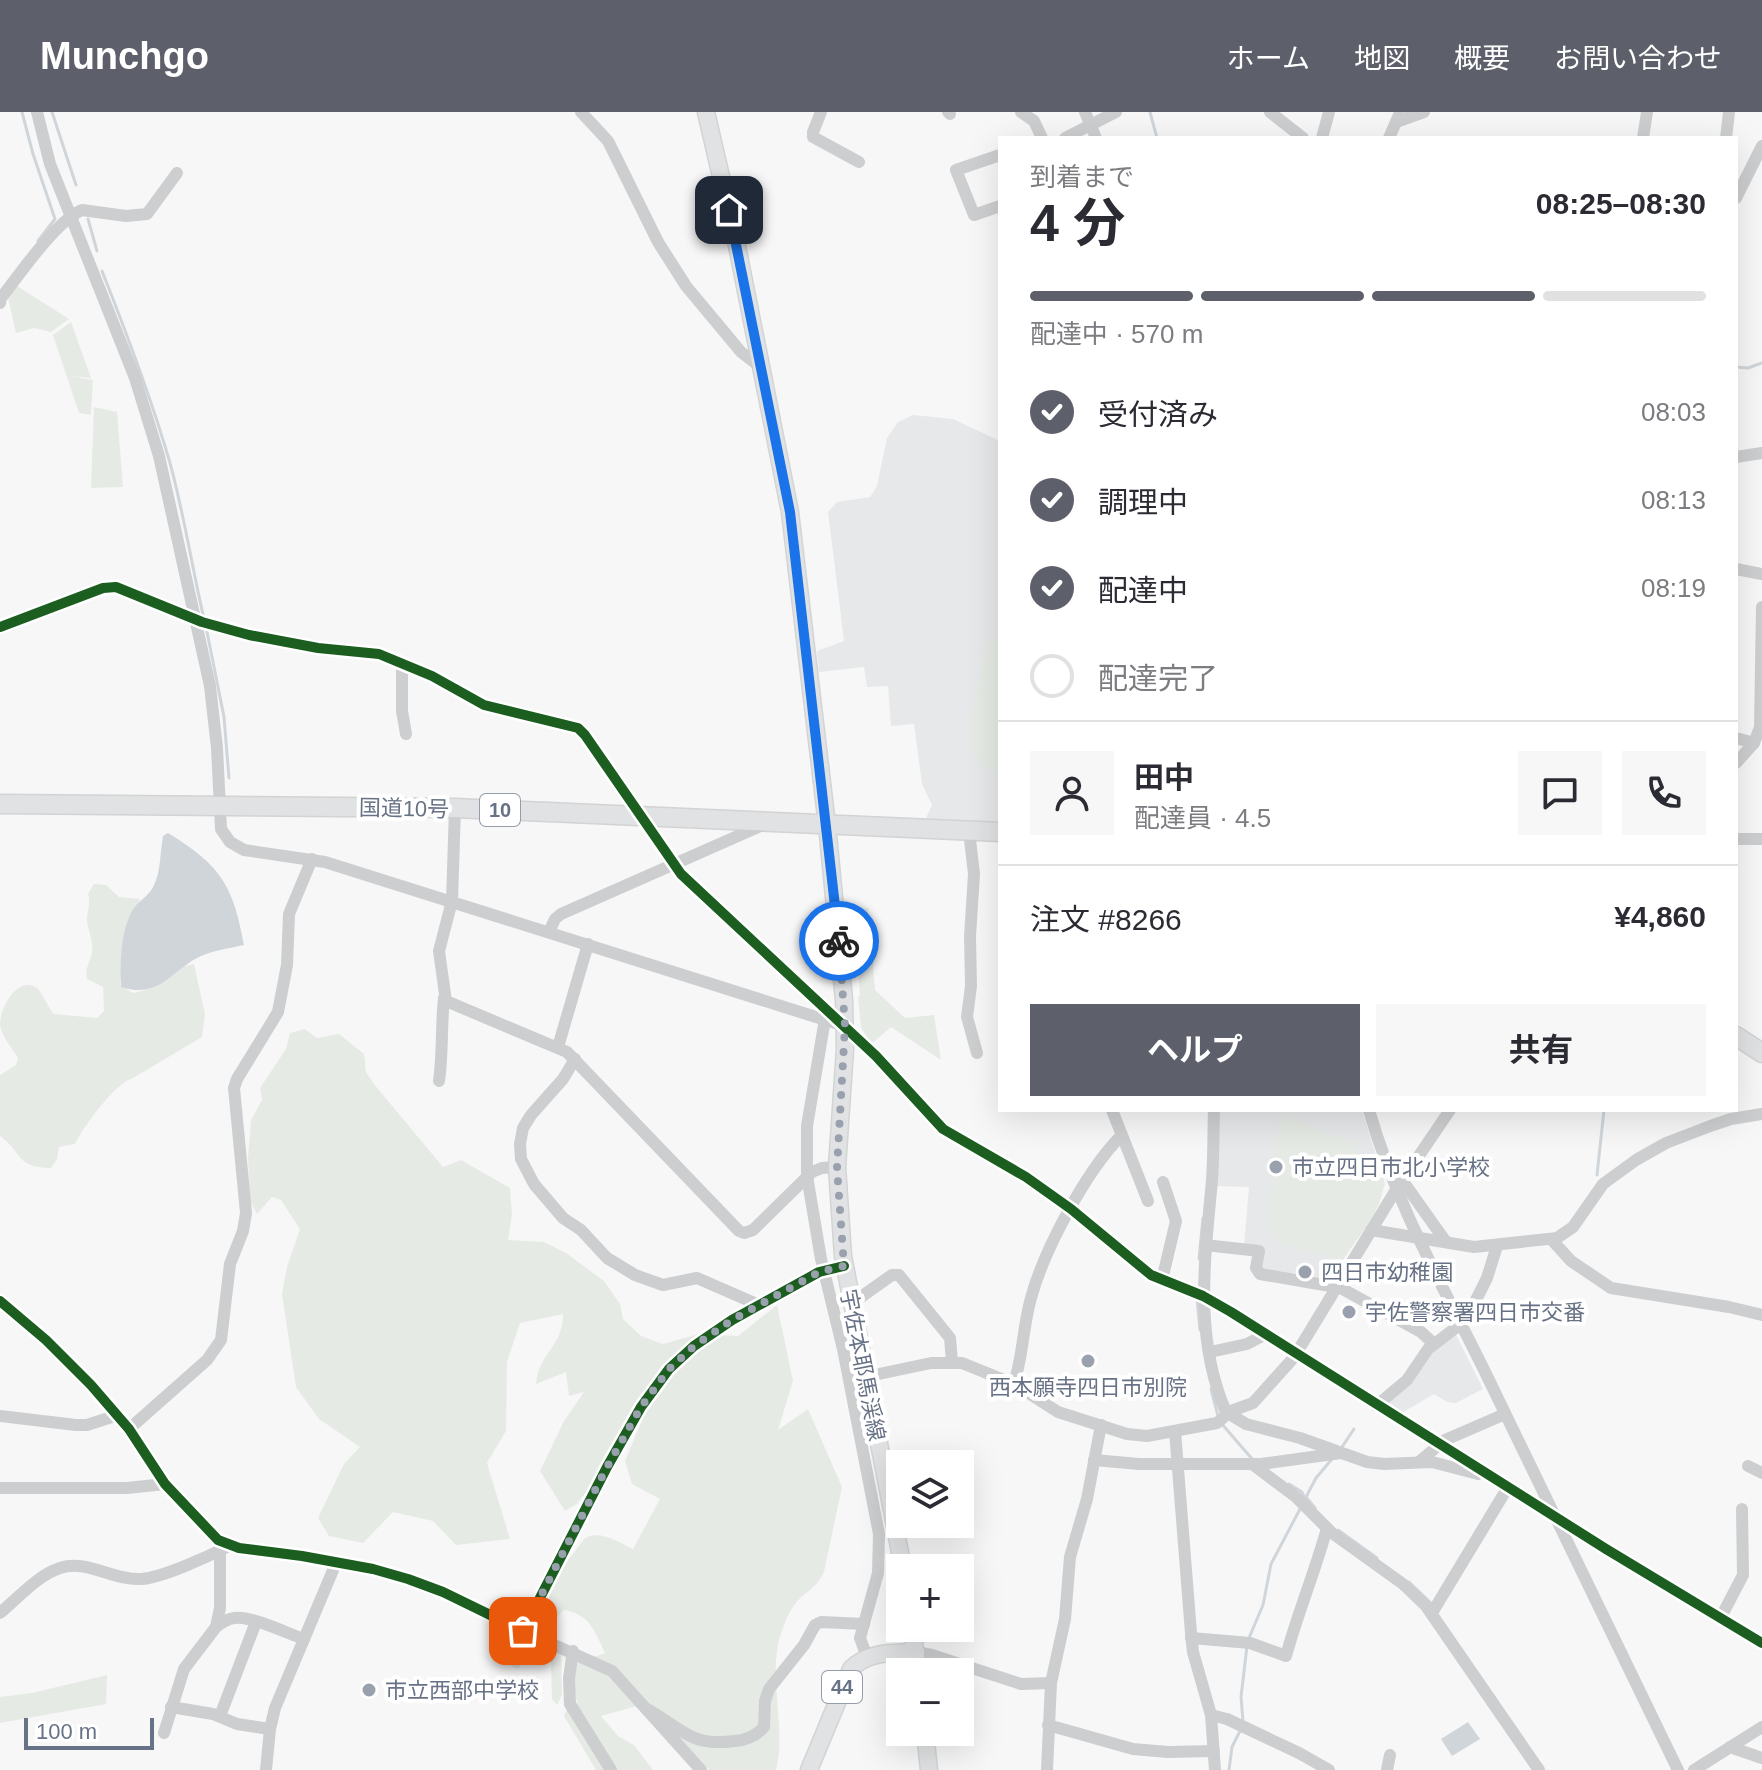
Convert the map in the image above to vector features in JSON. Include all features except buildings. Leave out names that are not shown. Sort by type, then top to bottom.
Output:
[{"type":"highway","name":"国道10号","points":[[0,804],[455,808],[998,832]]},
{"type":"highway","points":[[1738,1037],[1762,1053]]},
{"type":"main road","name":"宇佐本耶馬渓線","points":[[706,112],[790,512],[827,825],[845,1028],[837,1167],[844,1266],[858,1379],[900,1554]]},
{"type":"main road","points":[[914,1642],[917,1658]]},
{"type":"main road","name":"44","points":[[809,1770],[848,1673],[857,1662],[867,1657],[916,1652]]},
{"type":"main road","points":[[926,1746],[929,1770]]},
{"type":"street","points":[[37,112],[50,164],[135,378],[202,622],[214,710],[223,833],[238,848],[312,859],[825,1019],[845,1028]]},
{"type":"street","points":[[581,112],[608,141],[658,242],[686,286],[741,352],[762,368]]},
{"type":"street","points":[[821,112],[813,137],[859,162]]},
{"type":"street","points":[[1021,112],[1034,121],[1041,136]]},
{"type":"street","points":[[1085,112],[1093,132],[1116,112]]},
{"type":"street","points":[[1270,112],[1300,136]]},
{"type":"street","points":[[1323,136],[1329,112]]},
{"type":"street","points":[[1390,136],[1398,117],[1424,112]]},
{"type":"street","points":[[1643,136],[1647,112]]},
{"type":"street","points":[[1726,136],[1729,112]]},
{"type":"street","points":[[1738,194],[1762,146]]},
{"type":"street","points":[[998,156],[956,170],[974,215],[998,207]]},
{"type":"street","points":[[0,303],[70,217],[82,210],[126,216],[147,214],[177,173]]},
{"type":"street","points":[[1738,457],[1762,453]]},
{"type":"street","points":[[1738,569],[1762,574]]},
{"type":"street","points":[[0,627],[103,588],[116,587],[202,622],[271,640],[318,648],[368,651],[402,663],[484,705],[578,728],[674,865],[876,1056],[943,1129],[1026,1177],[1071,1209],[1141,1269],[1199,1295],[1266,1334],[1376,1406],[1762,1643]]},
{"type":"street","points":[[1738,761],[1754,743],[1761,720],[1762,607]]},
{"type":"street","points":[[402,663],[402,711],[406,734]]},
{"type":"street","points":[[1738,739],[1754,743]]},
{"type":"street","points":[[439,1081],[444,998],[439,947],[452,901],[455,808]]},
{"type":"street","points":[[549,932],[561,914],[768,822]]},
{"type":"street","points":[[969,831],[974,874],[967,1017],[977,1053]]},
{"type":"street","points":[[1738,839],[1762,839]]},
{"type":"street","points":[[129,1429],[207,1360],[221,1340],[230,1264],[243,1231],[246,1213],[234,1088],[278,1012],[287,965],[289,914],[312,859]]},
{"type":"street","points":[[558,1047],[588,944]]},
{"type":"street","points":[[444,998],[449,1004],[558,1047],[575,1059],[739,1231],[748,1233],[753,1230],[807,1176],[822,1168],[837,1167]]},
{"type":"street","name":"44","points":[[825,1019],[807,1126],[807,1176],[824,1269],[858,1379],[880,1546],[877,1579],[860,1641],[867,1657]]},
{"type":"street","points":[[575,1059],[563,1079],[523,1128],[521,1159],[534,1184],[563,1218],[581,1230],[607,1258],[635,1275],[663,1285],[697,1278],[759,1305]]},
{"type":"street","points":[[1113,1112],[1148,1201]]},
{"type":"street","points":[[1214,1112],[1212,1178],[1199,1295],[1210,1352],[1228,1415],[1246,1424],[1379,1464],[1420,1461],[1448,1465],[1496,1480]]},
{"type":"street","points":[[1370,1112],[1416,1237],[1462,1325],[1678,1770]]},
{"type":"street","points":[[858,1379],[921,1365],[952,1362],[974,1366],[1014,1383],[1058,1412],[1137,1436],[1156,1436],[1214,1425],[1253,1403],[1296,1354],[1399,1185],[1449,1112]]},
{"type":"street","points":[[1371,1230],[1474,1247],[1551,1239],[1568,1231],[1603,1184],[1643,1155],[1713,1125],[1740,1116],[1762,1114]]},
{"type":"street","points":[[1014,1383],[1035,1284],[1052,1242],[1102,1159],[1121,1136]]},
{"type":"street","points":[[1162,1280],[1176,1221],[1163,1182]]},
{"type":"street","points":[[1399,1185],[1446,1242]]},
{"type":"street","points":[[1551,1239],[1571,1261],[1611,1288],[1762,1315]]},
{"type":"street","points":[[1205,1245],[1259,1251],[1256,1268],[1260,1274],[1337,1286],[1421,1332],[1434,1344]]},
{"type":"street","points":[[1376,1406],[1407,1380],[1434,1344],[1462,1325],[1487,1278],[1497,1246]]},
{"type":"street","points":[[523,1631],[607,1467],[651,1392],[669,1369],[712,1332],[824,1269],[844,1266]]},
{"type":"street","points":[[851,1304],[892,1275],[899,1275],[950,1338],[952,1362]]},
{"type":"street","points":[[0,1301],[64,1356],[118,1415],[165,1484],[224,1548],[216,1627]]},
{"type":"street","points":[[1210,1352],[1247,1344],[1266,1334]]},
{"type":"street","points":[[1420,1461],[1438,1444],[1505,1414]]},
{"type":"street","points":[[0,1416],[87,1425],[118,1415]]},
{"type":"street","points":[[1047,1770],[1051,1683],[1065,1622],[1070,1557],[1087,1499],[1101,1425]]},
{"type":"street","points":[[1175,1431],[1191,1638],[1211,1715],[1215,1770]]},
{"type":"street","points":[[1094,1460],[1128,1464],[1252,1464],[1292,1462],[1341,1453]]},
{"type":"street","points":[[1252,1464],[1289,1491],[1327,1528],[1408,1588],[1432,1613],[1539,1770]]},
{"type":"street","points":[[1748,1466],[1762,1473]]},
{"type":"street","points":[[0,1488],[127,1488],[165,1484]]},
{"type":"street","points":[[1432,1613],[1508,1487]]},
{"type":"street","points":[[1720,1619],[1743,1575],[1742,1509]]},
{"type":"street","points":[[1191,1638],[1250,1643],[1286,1656],[1301,1601],[1317,1565],[1327,1528]]},
{"type":"street","points":[[0,1613],[30,1587],[60,1568],[78,1566],[141,1579],[224,1548],[373,1569],[420,1582],[612,1671],[701,1770]]},
{"type":"street","points":[[266,1770],[270,1729],[278,1697],[336,1563]]},
{"type":"street","points":[[164,1733],[185,1666],[216,1627],[235,1618],[304,1639]]},
{"type":"street","points":[[220,1716],[256,1622]]},
{"type":"street","points":[[647,1709],[693,1739],[715,1743],[750,1738],[764,1727],[765,1701],[769,1689],[804,1645],[815,1625],[821,1622],[864,1624]]},
{"type":"street","points":[[573,1651],[569,1678],[570,1704],[611,1770]]},
{"type":"street","points":[[916,1652],[1021,1684],[1051,1683]]},
{"type":"street","points":[[171,1707],[270,1729]]},
{"type":"street","points":[[1211,1715],[1227,1719],[1329,1770]]},
{"type":"street","points":[[1048,1725],[1133,1749],[1214,1751]]},
{"type":"street","points":[[1694,1770],[1762,1727]]},
{"type":"street","points":[[1730,1747],[1762,1758]]},
{"type":"street","points":[[1387,1770],[1390,1755]]},
{"type":"shaded area","points":[[17,286],[69,319],[51,332],[34,328],[16,333],[8,297]]},
{"type":"shaded area","points":[[71,322],[91,378],[71,376],[93,380],[91,415],[79,413],[53,335]]},
{"type":"shaded area","points":[[94,407],[117,412],[123,487],[91,488]]},
{"type":"shaded area","points":[[913,415],[953,419],[998,440],[998,822],[925,820],[932,805],[922,784],[914,724],[891,726],[888,686],[867,687],[864,667],[819,672],[817,651],[844,641],[828,512],[837,502],[870,497],[877,486],[887,438],[898,422]]},
{"type":"shaded area","points":[[998,638],[998,776],[978,762],[968,741],[985,644]]},
{"type":"shaded area","points":[[168,833],[200,855],[221,878],[235,906],[244,945],[201,956],[156,986],[134,990],[121,987],[121,957],[126,926],[134,908],[154,885],[163,836]]},
{"type":"shaded area","points":[[94,884],[106,885],[119,897],[140,899],[122,961],[120,985],[133,993],[152,988],[181,967],[194,964],[205,1014],[202,1037],[117,1088],[92,1117],[75,1144],[59,1147],[57,1159],[51,1168],[39,1167],[25,1162],[0,1136],[0,1075],[16,1065],[18,1058],[3,1034],[1,1018],[11,995],[30,985],[39,990],[54,1014],[97,1018],[104,1011],[103,987],[87,979],[92,953],[87,920],[88,894]]},
{"type":"shaded area","points":[[868,908],[875,990],[905,1018],[934,1015],[941,1060],[891,1027],[871,1044],[861,1027],[854,910]]},
{"type":"shaded area","points":[[305,1029],[317,1038],[339,1034],[364,1054],[366,1072],[374,1084],[443,1167],[461,1160],[510,1188],[512,1215],[508,1240],[544,1242],[566,1253],[604,1281],[620,1304],[623,1319],[641,1336],[663,1344],[699,1334],[738,1336],[777,1305],[793,1381],[778,1430],[808,1409],[842,1487],[824,1572],[818,1583],[792,1608],[779,1640],[776,1676],[779,1755],[776,1770],[709,1770],[648,1703],[601,1716],[618,1736],[634,1745],[653,1770],[596,1770],[564,1716],[566,1711],[578,1706],[572,1681],[575,1664],[605,1653],[590,1625],[573,1612],[564,1610],[548,1631],[561,1645],[562,1695],[557,1705],[552,1699],[551,1662],[547,1658],[526,1658],[518,1669],[512,1666],[522,1640],[537,1634],[533,1626],[549,1585],[585,1538],[603,1536],[633,1549],[660,1499],[632,1484],[625,1461],[644,1415],[577,1504],[565,1511],[540,1471],[564,1421],[584,1392],[569,1396],[566,1372],[536,1384],[541,1364],[559,1334],[563,1314],[520,1323],[507,1362],[506,1431],[487,1463],[510,1539],[456,1545],[433,1521],[393,1512],[363,1543],[329,1536],[318,1518],[344,1464],[360,1447],[319,1419],[296,1387],[282,1294],[300,1229],[281,1200],[272,1197],[257,1214],[250,1201],[248,1158],[251,1120],[262,1100],[260,1088],[286,1049],[290,1033]]},
{"type":"shaded area","points":[[1216,1112],[1363,1112],[1385,1184],[1379,1203],[1329,1282],[1260,1273],[1262,1249],[1244,1247],[1249,1187],[1214,1186]]},
{"type":"shaded area","points":[[1282,1115],[1355,1144],[1361,1159],[1360,1170],[1383,1173],[1384,1185],[1377,1208],[1343,1260],[1281,1244],[1269,1229]]},
{"type":"shaded area","points":[[1456,1335],[1483,1389],[1456,1403],[1447,1402],[1434,1394],[1400,1414],[1380,1402],[1427,1357]]},
{"type":"shaded area","points":[[107,1675],[106,1704],[0,1723],[0,1697],[32,1693]]},
{"type":"shaded area","points":[[1468,1722],[1480,1739],[1452,1756],[1441,1739]]},
{"type":"waterway","points":[[22,112],[55,219],[38,241]]},
{"type":"waterway","points":[[52,112],[76,185]]},
{"type":"waterway","points":[[1150,112],[1156,136]]},
{"type":"waterway","points":[[88,219],[97,251]]},
{"type":"waterway","points":[[102,271],[170,463],[204,619]]},
{"type":"waterway","points":[[1738,367],[1748,368],[1762,363]]},
{"type":"waterway","points":[[206,627],[224,717],[229,778]]},
{"type":"waterway","points":[[1597,1175],[1604,1112]]},
{"type":"waterway","points":[[1199,1259],[1203,1218]]},
{"type":"waterway","points":[[1197,1298],[1200,1330]]},
{"type":"waterway","points":[[1211,1389],[1218,1416]]},
{"type":"waterway","points":[[1221,1423],[1253,1460]]},
{"type":"waterway","points":[[1342,1447],[1354,1429]]},
{"type":"waterway","points":[[1315,1508],[1306,1497],[1316,1478],[1332,1459]]},
{"type":"waterway","points":[[1289,1484],[1302,1492],[1305,1499]]},
{"type":"waterway","points":[[1249,1638],[1263,1605],[1271,1564],[1300,1509]]},
{"type":"waterway","points":[[1338,1530],[1377,1558]]},
{"type":"waterway","points":[[1409,1582],[1432,1604]]},
{"type":"waterway","points":[[1243,1721],[1241,1697],[1247,1646]]},
{"type":"waterway","points":[[1229,1770],[1232,1747],[1241,1729]]},
{"type":"cycle path","points":[[0,627],[103,588],[116,587],[202,622],[249,635],[318,648],[379,654],[432,676],[484,705],[578,728],[681,874],[876,1056],[943,1129],[1026,1177],[1071,1209],[1151,1275],[1203,1296],[1231,1312],[1606,1549],[1762,1643]]},
{"type":"cycle path","points":[[0,1301],[46,1340],[91,1385],[129,1429],[165,1484],[218,1540],[239,1548],[373,1569],[408,1579],[443,1592],[523,1631],[607,1467],[641,1407],[669,1369],[694,1346],[732,1320],[819,1272],[844,1266]]},
{"type":"way so far","points":[[523,1631],[607,1467],[641,1407],[669,1369],[694,1346],[732,1320],[819,1272],[844,1266],[837,1168],[845,1026],[839,941]]},
{"type":"place","name":"市立四日市北小学校","points":[[1276,1167]]},
{"type":"place","name":"四日市幼稚園","points":[[1305,1272]]},
{"type":"place","name":"宇佐警察署四日市交番","points":[[1349,1312]]},
{"type":"place","name":"西本願寺四日市別院","points":[[1088,1361]]},
{"type":"place","name":"市立西部中学校","points":[[369,1690]]},
{"type":"route","points":[[729,210],[790,512],[839,941]]}]
